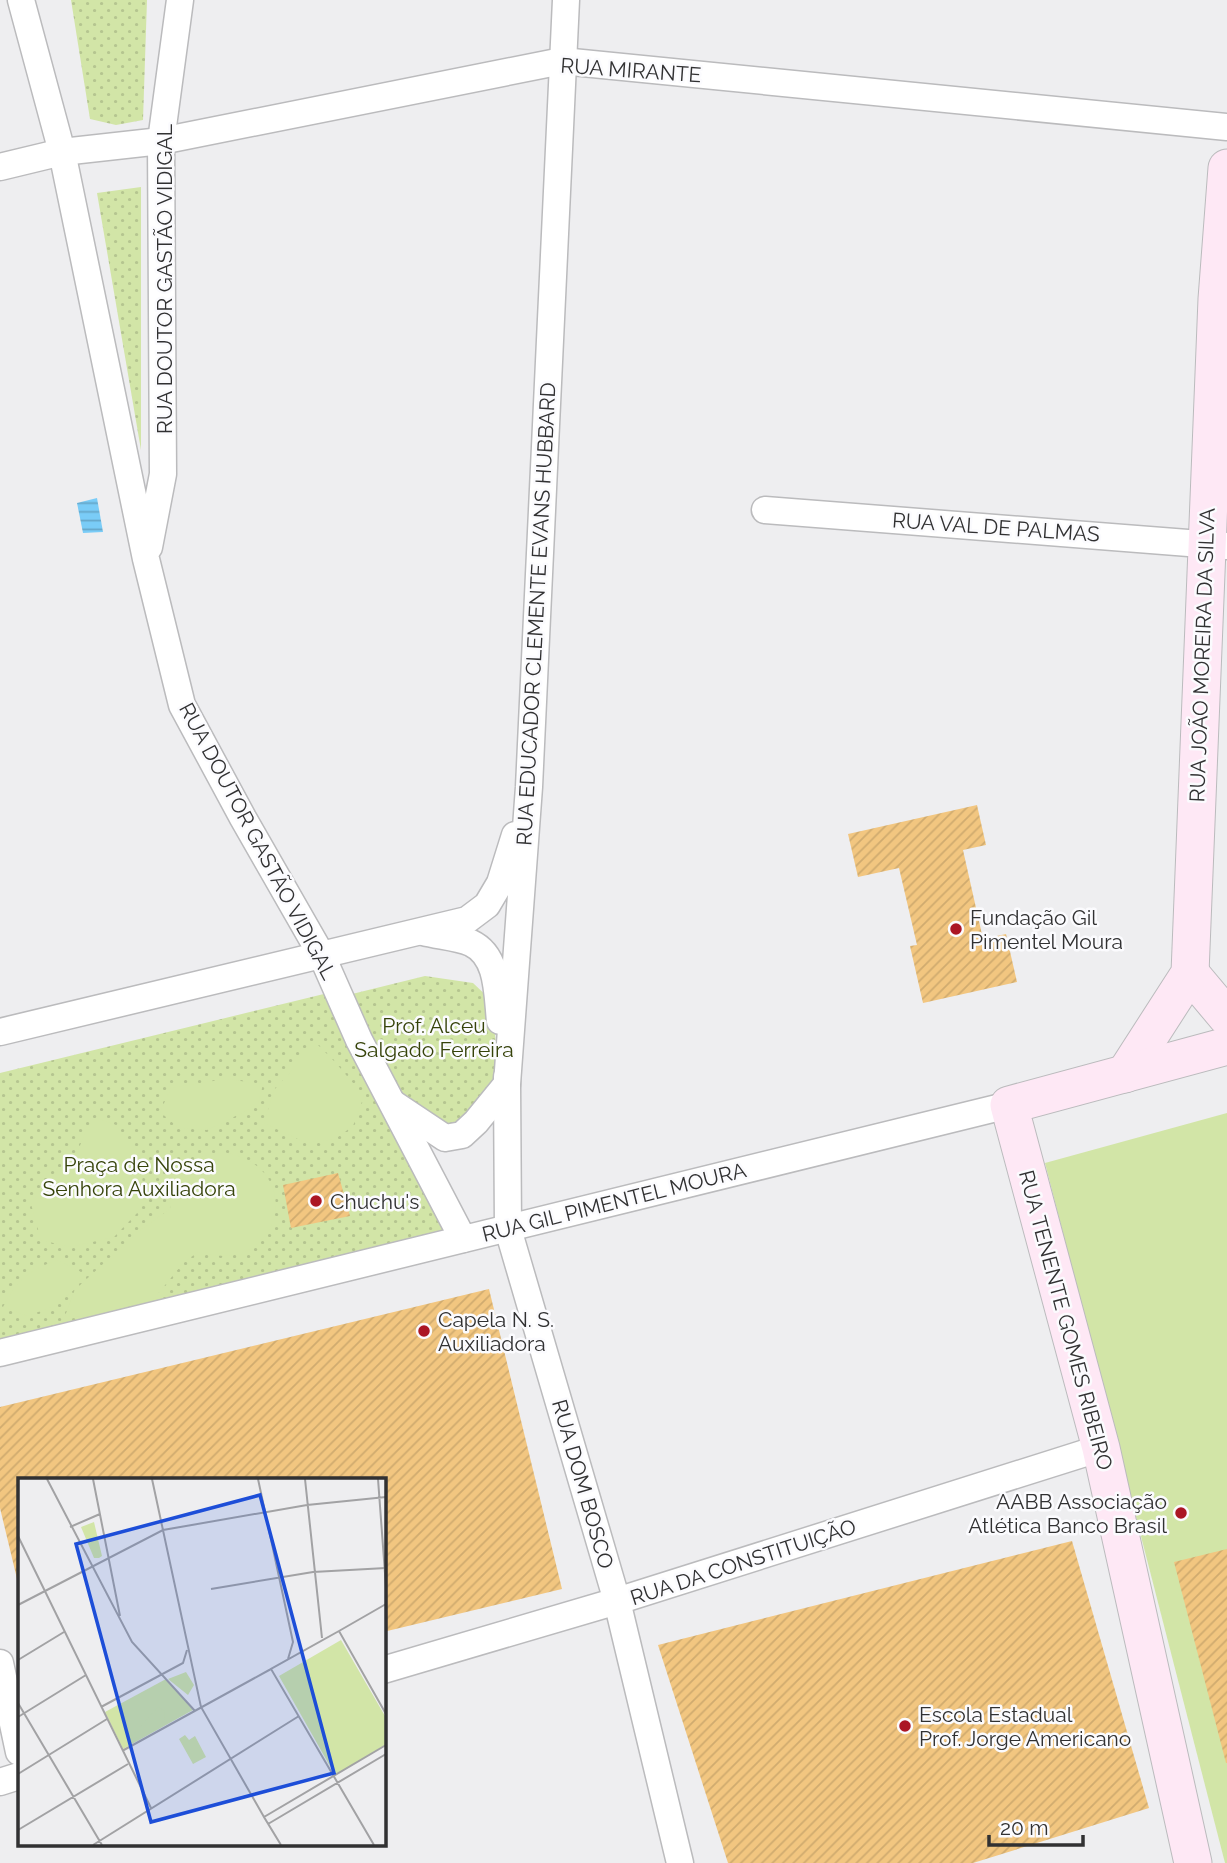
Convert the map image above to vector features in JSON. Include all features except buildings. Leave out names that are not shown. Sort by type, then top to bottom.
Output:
[{"type":"main road","name":"RUA JOÃO MOREIRA DA SILVA","points":[[1190,974],[1217,545],[1217,299],[1227,168]]},
{"type":"main road","points":[[1125,1074],[1190,974],[1227,1017]]},
{"type":"main road","name":"RUA GIL PIMENTEL MOURA","points":[[1009,1105],[1227,1046]]},
{"type":"main road","name":"RUA TENENTE GOMES RIBEIRO","points":[[1009,1105],[1101,1448],[1193,1863]]},
{"type":"street","points":[[21,0],[62,152],[146,559]]},
{"type":"street","name":"RUA DOUTOR GASTÃO VIDIGAL","points":[[180,0],[161,141],[163,474],[146,559],[182,705],[322,956],[359,1040],[463,1239]]},
{"type":"street","name":"RUA EDUCADOR CLEMENTE EVANS HUBBARD","points":[[508,1229],[508,1084],[529,787],[566,0]]},
{"type":"street","name":"RUA MIRANTE","points":[[0,167],[62,152],[161,141],[562,61],[1227,127]]},
{"type":"street","name":"RUA VAL DE PALMAS","points":[[765,510],[1217,545]]},
{"type":"street","points":[[0,1032],[467,920],[487,905],[500,883],[529,787]]},
{"type":"street","points":[[391,1102],[445,1138],[462,1135],[508,1084],[495,974],[486,955],[472,943],[415,931]]},
{"type":"street","name":"RUA GIL PIMENTEL MOURA","points":[[0,1353],[1009,1105]]},
{"type":"street","name":"RUA DOM BOSCO","points":[[508,1229],[617,1601],[680,1863]]},
{"type":"street","name":"RUA DA CONSTITUIÇÃO","points":[[385,1669],[617,1601],[1101,1448]]},
{"type":"street","points":[[0,1663],[18,1747]]},
{"type":"street","points":[[0,1782],[18,1776]]},
{"type":"green space","points":[[71,0],[147,0],[143,120],[116,125],[90,119]]},
{"type":"green space","points":[[141,187],[141,450],[97,193]]},
{"type":"green space","name":"Prof. Alceu Salgado Ferreira","points":[[425,976],[473,983],[492,1001],[499,1078],[473,1116],[447,1129],[397,1094],[348,995]]},
{"type":"green space","name":"Praça de Nossa Senhora Auxiliadora","points":[[332,992],[452,1234],[0,1347],[0,1073]]},
{"type":"green space","points":[[316,1043],[364,1096],[353,1126],[335,1139],[306,1143],[264,1123],[274,1090]]},
{"type":"green space","points":[[225,1079],[263,1084],[258,1105],[207,1130],[179,1128],[160,1112],[171,1088]]},
{"type":"green space","name":"AABB Associação Atlética Banco Brasil","points":[[1227,1113],[1227,1863],[1225,1863],[1045,1163]]},
{"type":"green space","points":[[100,1119],[116,1125],[143,1165],[141,1209],[114,1237],[70,1247],[41,1240],[31,1204],[50,1176],[73,1162],[87,1129]]},
{"type":"green space","points":[[222,1152],[249,1161],[267,1176],[275,1196],[274,1216],[266,1235],[250,1249],[227,1256],[198,1252],[183,1263],[153,1300],[91,1317],[65,1316],[75,1289],[55,1306],[27,1316],[3,1307],[25,1277],[58,1260],[81,1272],[78,1287],[139,1231],[170,1209],[174,1186],[184,1169],[199,1158]]},
{"type":"water","points":[[97,498],[103,532],[83,533],[77,503]]},
{"type":"place","name":"Fundação Gil Pimentel Moura","points":[[956,929]]},
{"type":"place","name":"Chuchu's","points":[[316,1201]]},
{"type":"place","name":"Capela N. S. Auxiliadora","points":[[424,1331]]},
{"type":"place","name":"AABB Associação Atlética Banco Brasil","points":[[1181,1513]]},
{"type":"place","name":"Escola Estadual Prof. Jorge Americano","points":[[905,1726]]}]
